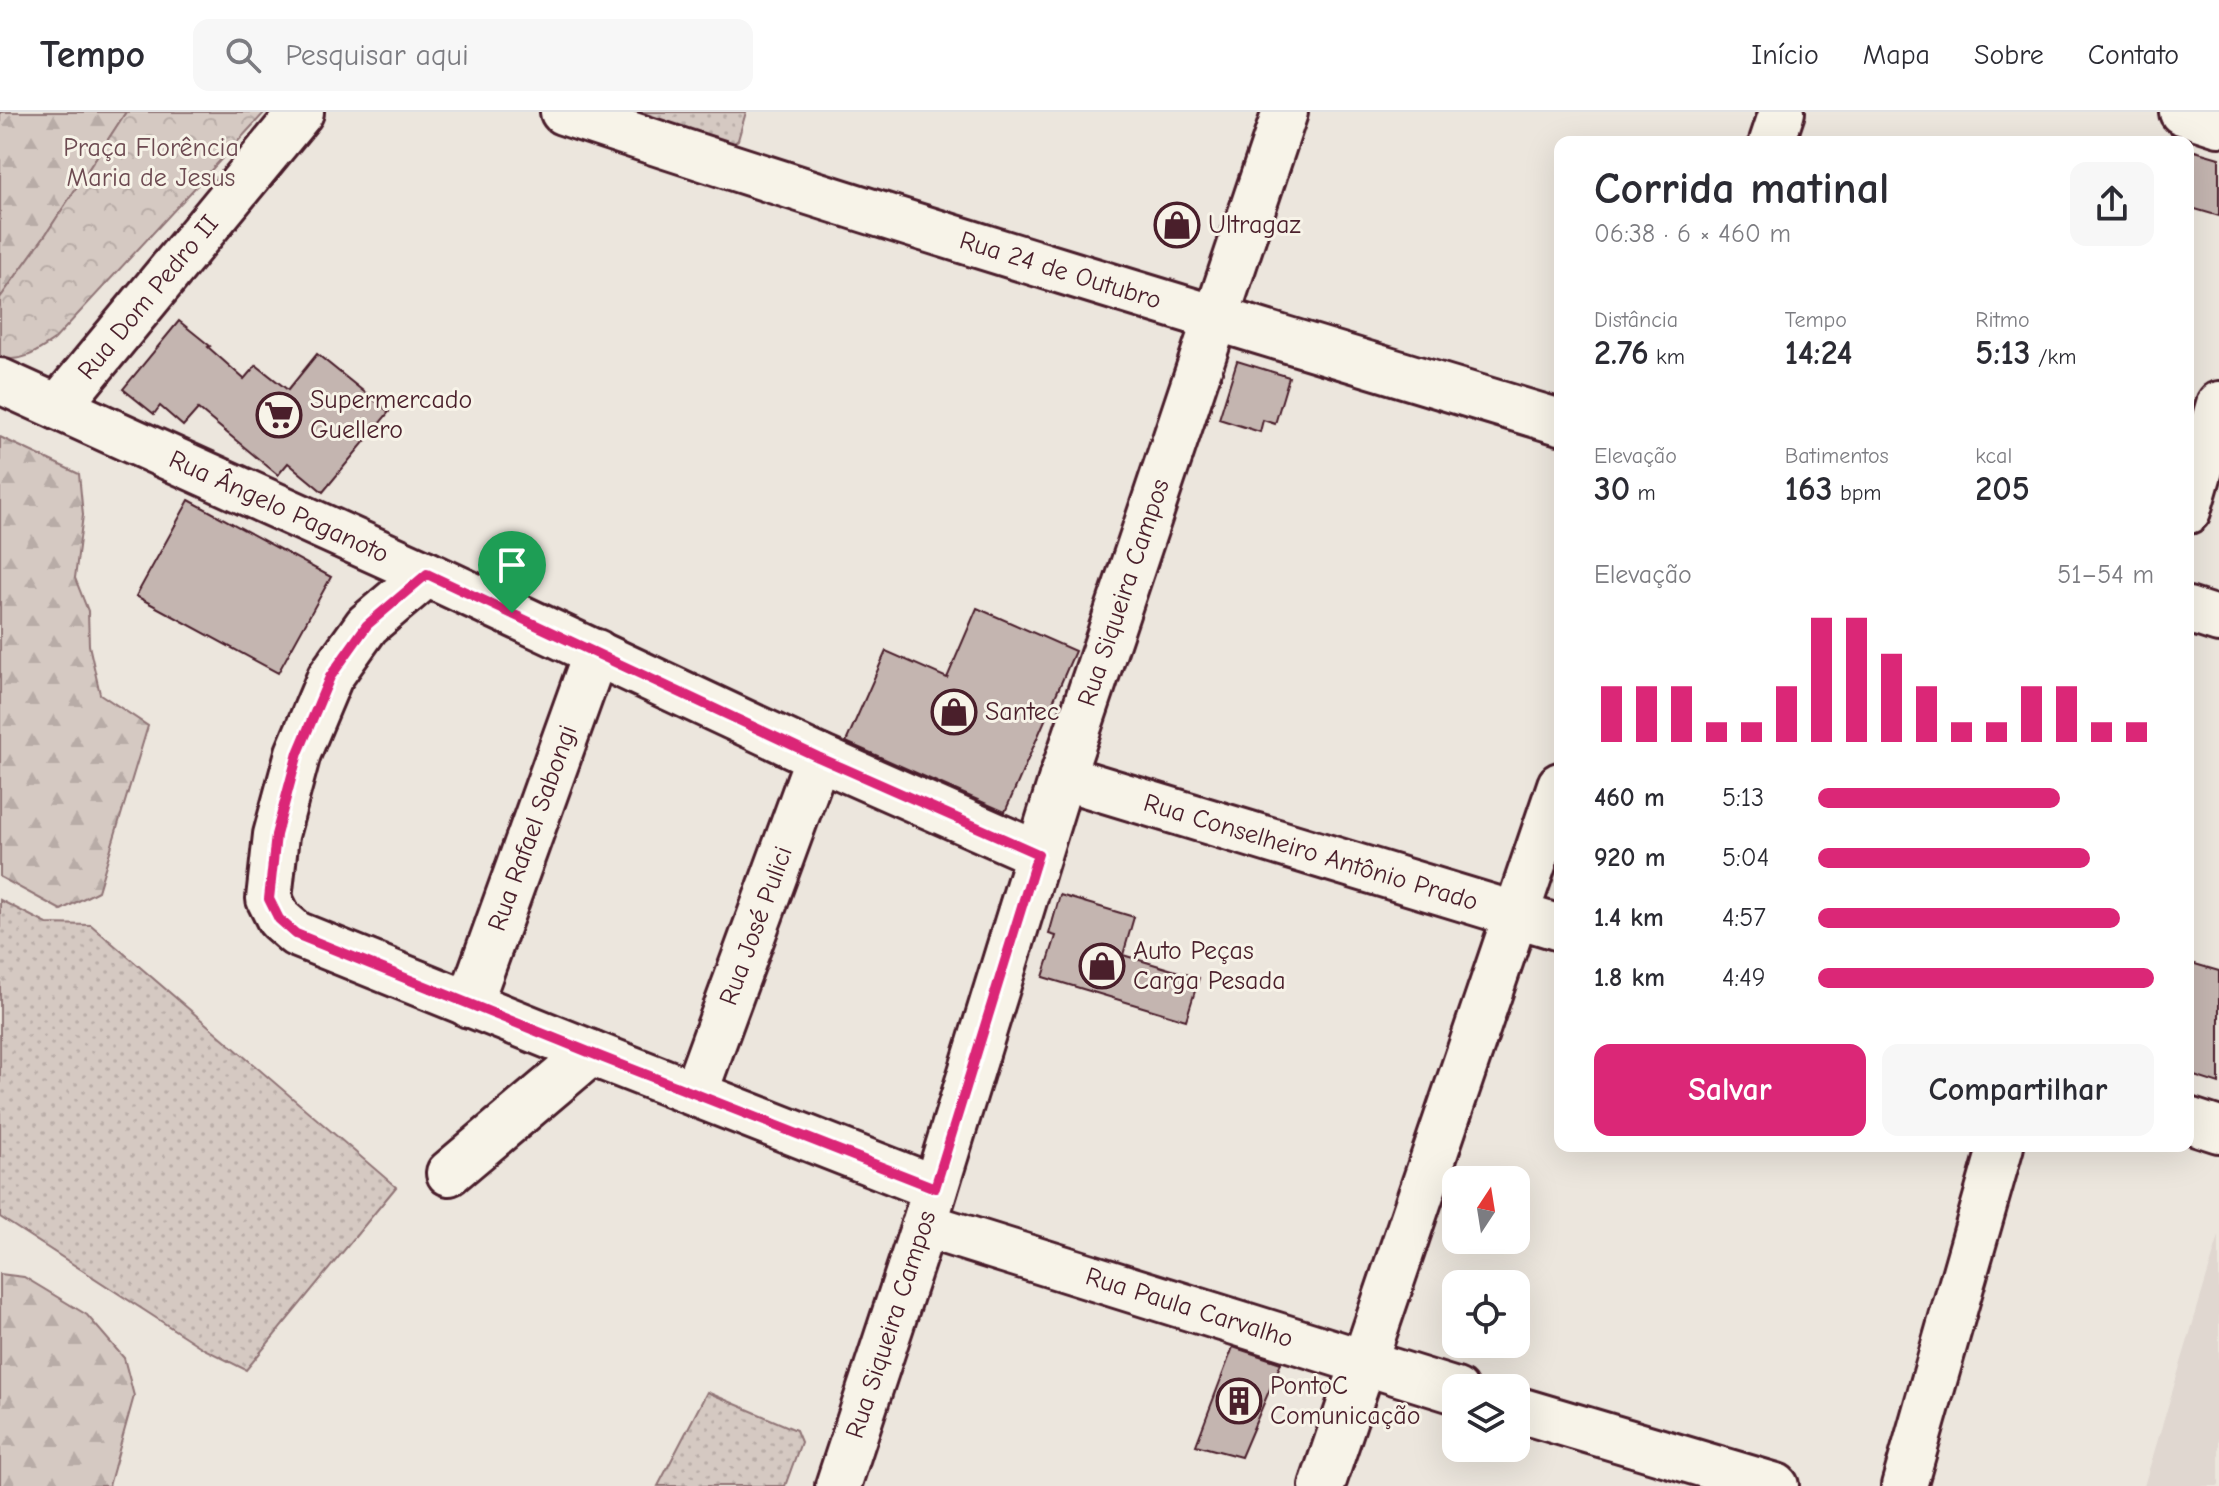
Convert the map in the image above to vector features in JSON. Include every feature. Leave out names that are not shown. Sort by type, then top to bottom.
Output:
[{"type":"street","name":"Rua Dom Pedro II","points":[[58,407],[301,112]]},
{"type":"street","name":"Rua 24 de Outubro","points":[[563,112],[792,188],[1554,420]]},
{"type":"street","name":"Rua Siqueira Campos","points":[[838,1486],[930,1207],[1062,777],[1285,112]]},
{"type":"street","points":[[1774,136],[1782,112]]},
{"type":"street","points":[[2182,112],[2219,124]]},
{"type":"street","name":"Rua Ângelo Paganoto","points":[[0,381],[427,574],[818,757],[1038,854]]},
{"type":"street","points":[[2194,490],[2219,404]]},
{"type":"street","name":"Rua Paula Carvalho","points":[[427,574],[367,625],[330,677],[298,753],[276,835],[269,899],[279,919],[296,934],[695,1093],[930,1207],[1363,1363],[1442,1387]]},
{"type":"street","points":[[2194,612],[2219,620]]},
{"type":"street","name":"Rua Rafael Sabongi","points":[[469,1005],[596,652]]},
{"type":"street","name":"Rua José Pulici","points":[[695,1093],[818,757]]},
{"type":"street","name":"Rua Conselheiro Antônio Prado","points":[[1062,777],[1554,926]]},
{"type":"street","points":[[1322,1486],[1554,803]]},
{"type":"street","points":[[449,1173],[591,1053]]},
{"type":"street","points":[[2194,1122],[2219,1130]]},
{"type":"street","points":[[1904,1486],[1999,1152]]},
{"type":"street","points":[[1530,1413],[1776,1486]]},
{"type":"shaded area","points":[[2219,1236],[2219,1486],[2144,1486]]},
{"type":"green space","points":[[0,112],[126,112],[0,298]]},
{"type":"green space","name":"Praça Florência Maria de Jesus","points":[[126,112],[265,112],[54,340],[22,358],[0,357],[0,298]]},
{"type":"green space","points":[[631,112],[746,112],[738,140],[732,145]]},
{"type":"green space","points":[[0,437],[79,474],[83,515],[75,578],[88,611],[89,645],[100,694],[148,726],[98,891],[61,910],[0,877]]},
{"type":"green space","points":[[0,900],[47,924],[91,925],[396,1187],[246,1370],[204,1349],[0,1217]]},
{"type":"green space","points":[[0,1274],[24,1277],[87,1315],[124,1358],[134,1396],[109,1486],[0,1486]]},
{"type":"green space","points":[[707,1392],[796,1430],[801,1442],[785,1486],[658,1486]]},
{"type":"building","points":[[2194,151],[2219,158],[2219,216],[2194,209]]},
{"type":"building","points":[[179,321],[244,379],[256,365],[288,390],[317,354],[389,412],[323,492],[288,463],[278,475],[198,409],[183,426],[160,406],[154,414],[123,389]]},
{"type":"building","points":[[1237,361],[1289,377],[1275,424],[1263,420],[1260,432],[1219,419]]},
{"type":"building","points":[[189,500],[331,577],[278,673],[136,596]]},
{"type":"building","name":"Santec","points":[[977,608],[1075,651],[1005,812],[846,742],[886,651],[947,678]]},
{"type":"building","name":"Auto Peças Carga Pesada","points":[[1060,895],[1134,917],[1123,955],[1199,978],[1186,1020],[1043,977],[1056,936],[1049,934]]},
{"type":"building","points":[[2194,964],[2219,971],[2219,1084],[2194,1076]]},
{"type":"building","name":"PontoC Comunicação","points":[[1233,1347],[1281,1363],[1241,1457],[1196,1445]]},
{"type":"place","name":"Ultragaz","points":[[1177,225]]},
{"type":"place","name":"Supermercado Guellero","points":[[279,415]]},
{"type":"place","name":"Santec","points":[[954,712]]},
{"type":"place","name":"Auto Peças Carga Pesada","points":[[1102,966]]},
{"type":"place","name":"PontoC Comunicação","points":[[1239,1401]]},
{"type":"route","points":[[427,574],[512,613],[818,757],[1038,854],[935,1188],[296,934],[279,919],[269,899],[276,835],[298,753],[330,677],[367,625],[427,574]]}]
